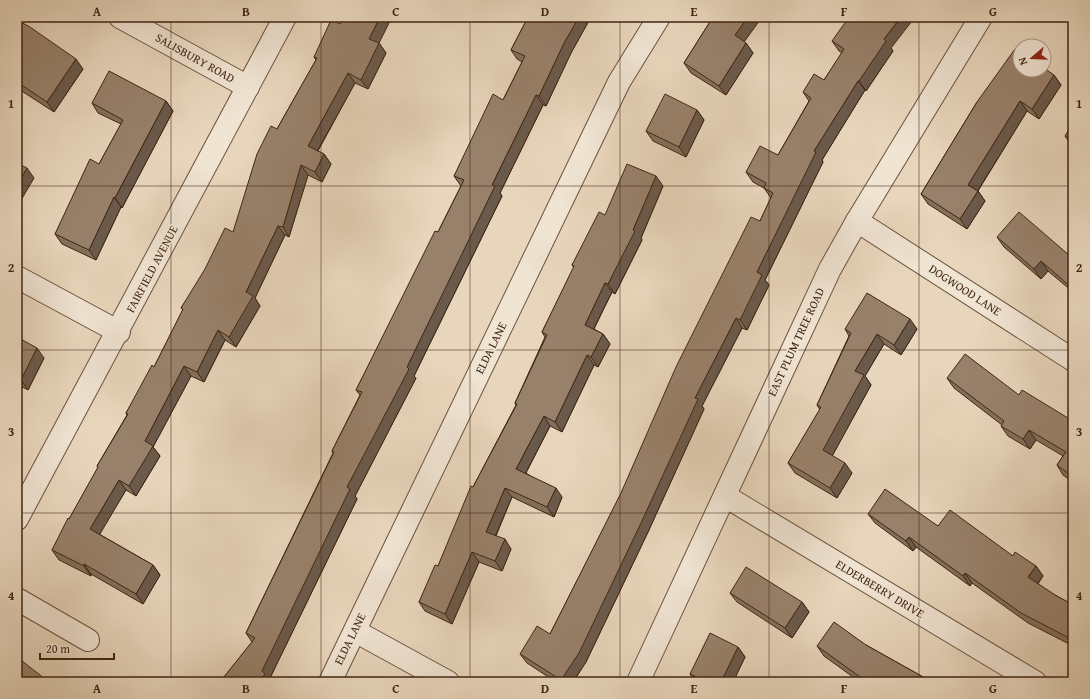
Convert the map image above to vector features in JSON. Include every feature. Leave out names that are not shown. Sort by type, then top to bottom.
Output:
[{"type":"street","name":"SALISBURY ROAD","points":[[120,17],[248,87]]},
{"type":"street","name":"FAIRFIELD AVENUE","points":[[17,520],[285,17]]},
{"type":"street","name":"ELDA LANE","points":[[330,682],[619,82],[659,17]]},
{"type":"street","name":"EAST PLUM TREE ROAD","points":[[638,682],[830,269],[857,221],[981,17]]},
{"type":"street","name":"DOGWOOD LANE","points":[[857,221],[1073,360]]},
{"type":"street","points":[[17,277],[118,332]]},
{"type":"street","name":"ELDERBERRY DRIVE","points":[[725,496],[1034,682]]},
{"type":"street","points":[[17,599],[88,640]]},
{"type":"street","points":[[355,631],[448,682]]},
{"type":"building","points":[[343,17],[380,17],[369,39],[379,43],[361,80],[348,73],[308,146],[324,154],[315,172],[301,165],[283,227],[278,226],[246,292],[253,296],[229,337],[218,330],[197,372],[184,366],[145,441],[153,446],[129,486],[119,480],[90,529],[153,565],[136,594],[84,564],[84,566],[52,550],[68,518],[69,519],[98,467],[97,466],[128,414],[126,413],[152,365],[154,367],[183,309],[181,308],[205,269],[225,228],[233,232],[257,154],[271,126],[277,129],[317,58],[314,57],[331,20],[340,24]]},
{"type":"building","points":[[528,17],[579,17],[564,43],[539,96],[536,95],[492,185],[495,186],[407,367],[409,369],[347,487],[350,489],[262,671],[265,674],[259,682],[220,682],[255,638],[246,633],[334,452],[332,451],[362,392],[356,390],[435,231],[438,232],[464,180],[454,176],[493,94],[503,100],[525,56],[511,50]]},
{"type":"building","points":[[713,17],[748,17],[735,35],[746,43],[719,86],[684,63]]},
{"type":"building","points":[[849,17],[901,17],[884,39],[886,41],[858,81],[814,151],[816,152],[757,272],[762,275],[740,320],[736,318],[695,398],[698,399],[641,523],[579,653],[561,680],[520,654],[537,626],[550,634],[621,493],[676,367],[751,217],[760,221],[773,193],[764,188],[766,183],[746,172],[760,146],[778,155],[811,98],[803,92],[814,74],[824,80],[844,49],[832,41]]},
{"type":"building","points":[[17,20],[30,27],[76,59],[47,102],[17,82]]},
{"type":"building","points":[[1012,53],[1012,78],[1052,78],[1052,74],[1054,75],[1032,109],[1020,101],[968,185],[978,191],[960,219],[921,194],[977,102]]},
{"type":"building","points":[[109,71],[166,101],[115,198],[114,197],[89,250],[55,234],[90,159],[99,164],[123,120],[92,103]]},
{"type":"building","points":[[665,94],[697,110],[679,147],[646,131]]},
{"type":"building","points":[[1073,123],[1073,141],[1065,136]]},
{"type":"building","points":[[17,163],[27,168],[17,185]]},
{"type":"building","points":[[627,164],[656,176],[633,230],[635,231],[608,284],[605,283],[585,325],[603,334],[591,357],[587,355],[555,422],[544,416],[516,469],[556,488],[547,507],[505,488],[486,532],[505,539],[495,561],[472,552],[445,614],[419,602],[435,565],[438,566],[471,486],[473,487],[517,404],[515,403],[547,335],[542,332],[574,266],[572,265],[599,212],[605,215]]},
{"type":"building","points":[[1019,212],[1069,255],[1073,251],[1073,289],[1041,261],[1034,269],[997,237]]},
{"type":"building","points":[[867,293],[910,319],[894,345],[877,334],[855,371],[864,375],[823,450],[845,463],[830,488],[788,463],[821,407],[817,405],[851,333],[845,329]]},
{"type":"building","points":[[17,337],[37,348],[21,380],[17,378]]},
{"type":"building","points":[[965,354],[1019,395],[1022,390],[1073,421],[1073,477],[1057,465],[1066,452],[1029,430],[1023,439],[1001,426],[1004,421],[947,378]]},
{"type":"building","points":[[885,489],[938,526],[950,510],[1013,556],[1015,552],[1036,566],[1028,577],[1073,605],[1073,640],[1021,613],[965,573],[963,576],[909,537],[906,541],[868,514]]},
{"type":"building","points":[[746,567],[802,602],[785,628],[730,593]]},
{"type":"building","points":[[834,622],[866,645],[932,682],[867,682],[817,646]]},
{"type":"building","points":[[710,633],[738,647],[721,682],[706,682],[690,674]]},
{"type":"building","points":[[17,657],[49,682],[17,682]]}]
